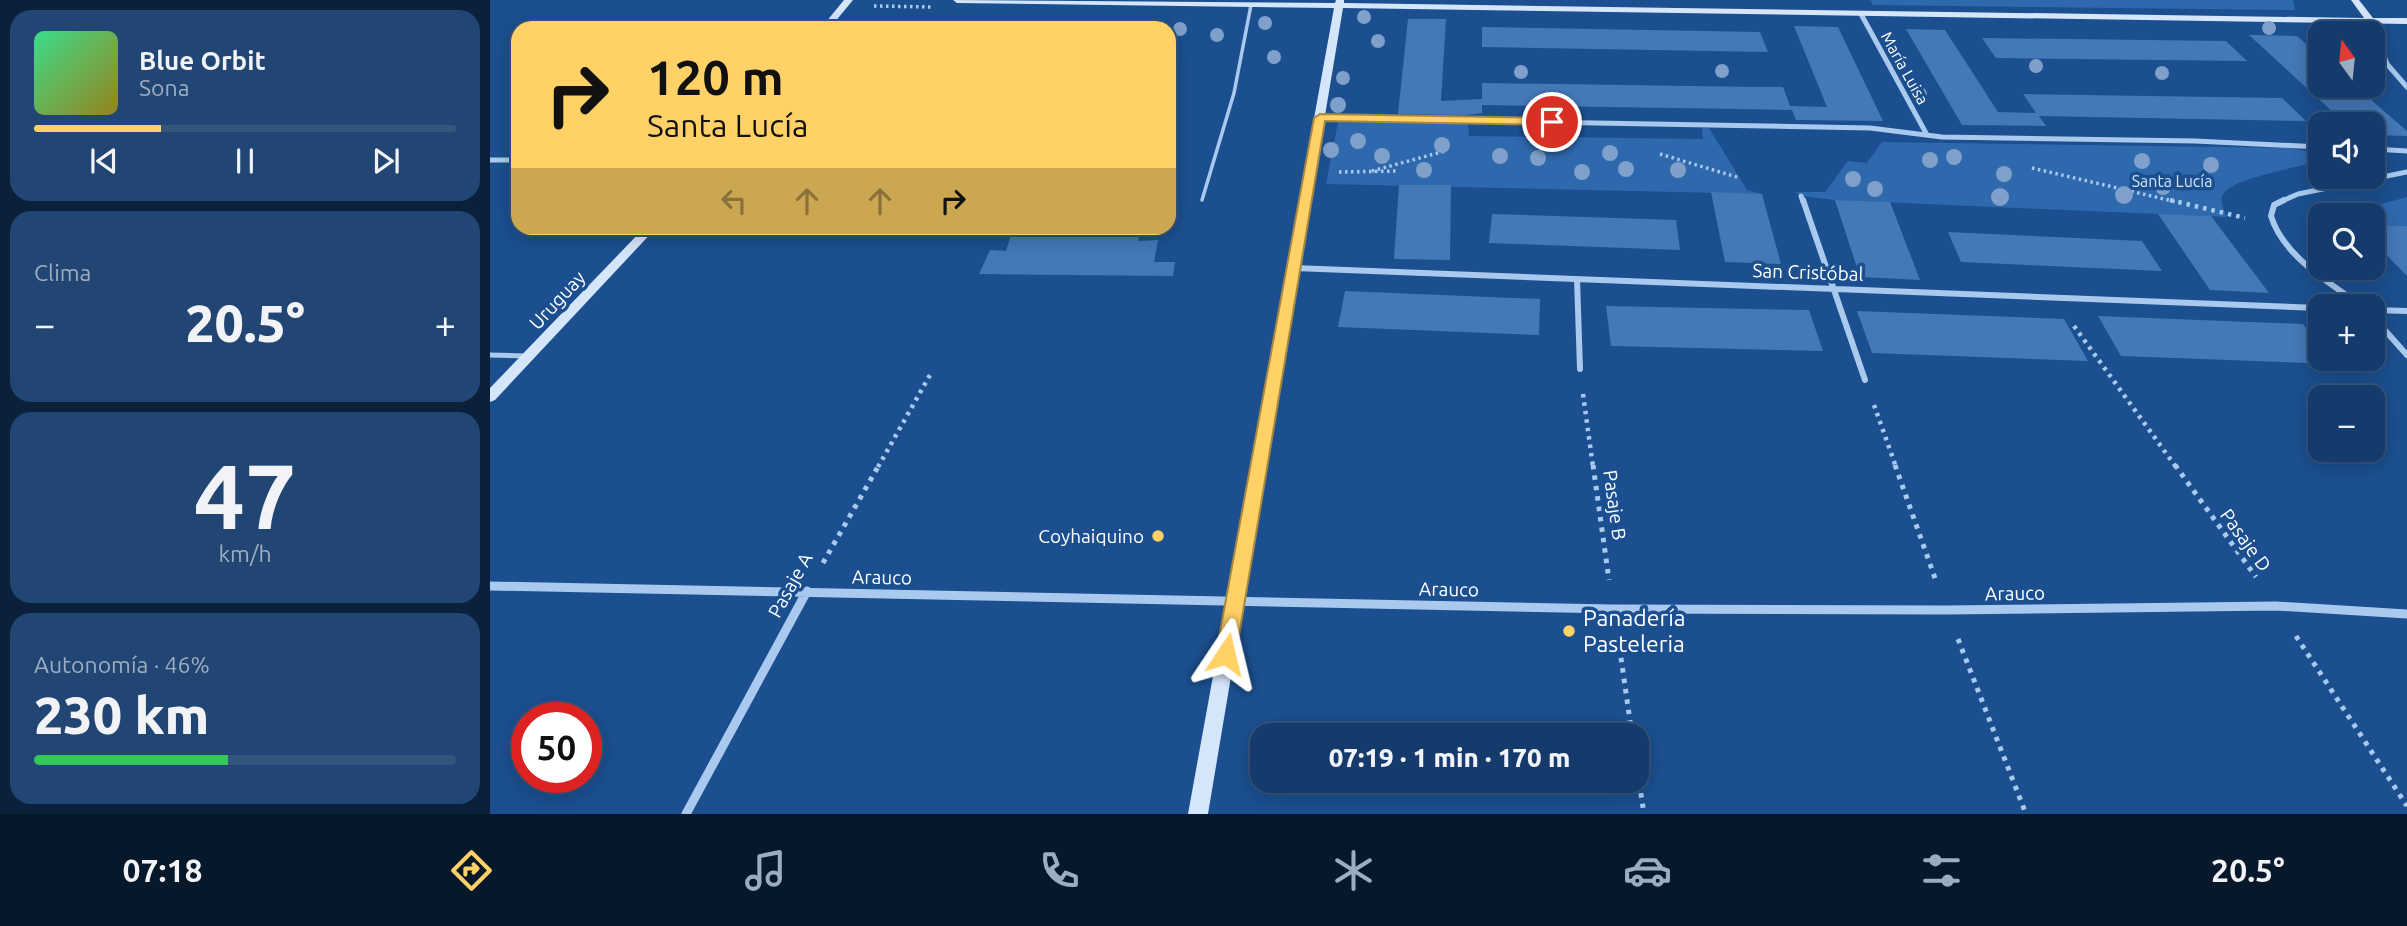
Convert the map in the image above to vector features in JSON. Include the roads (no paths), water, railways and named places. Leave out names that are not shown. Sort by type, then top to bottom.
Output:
[{"type":"street","points":[[831,21],[849,0]]},
{"type":"street","points":[[957,0],[1251,5],[1340,3],[1861,14],[2407,21]]},
{"type":"street","points":[[2355,0],[2370,20],[2387,64],[2407,87]]},
{"type":"street","points":[[1198,814],[1340,3]]},
{"type":"street","name":"María Luisa","points":[[1861,14],[1927,135]]},
{"type":"street","points":[[1320,118],[1858,127],[1927,135],[2308,147]]},
{"type":"street","points":[[2385,150],[2407,151]]},
{"type":"street","points":[[490,160],[511,160]]},
{"type":"street","points":[[2346,294],[2292,250],[2273,224],[2271,216],[2274,205],[2286,198],[2407,172]]},
{"type":"street","points":[[1801,196],[1865,380]]},
{"type":"street","name":"Uruguay","points":[[490,397],[643,235]]},
{"type":"street","name":"San Cristóbal","points":[[1294,268],[2308,308]]},
{"type":"street","points":[[1577,279],[1580,369]]},
{"type":"street","points":[[2385,310],[2407,311]]},
{"type":"street","points":[[2385,330],[2407,355]]},
{"type":"street","name":"Arauco","points":[[490,586],[1613,609],[1946,610],[2276,606],[2407,614]]},
{"type":"street","name":"Pasaje A","points":[[686,814],[807,591]]},
{"type":"lane","points":[[1202,200],[1234,93],[1251,5]]},
{"type":"lane","points":[[490,355],[531,356]]},
{"type":"place","name":"Coyhaiquino","points":[[1158,536]]},
{"type":"place","name":"Panadería Pasteleria","points":[[1569,631]]},
{"type":"park label","name":"Santa Lucía","points":[[2172,181]]}]
